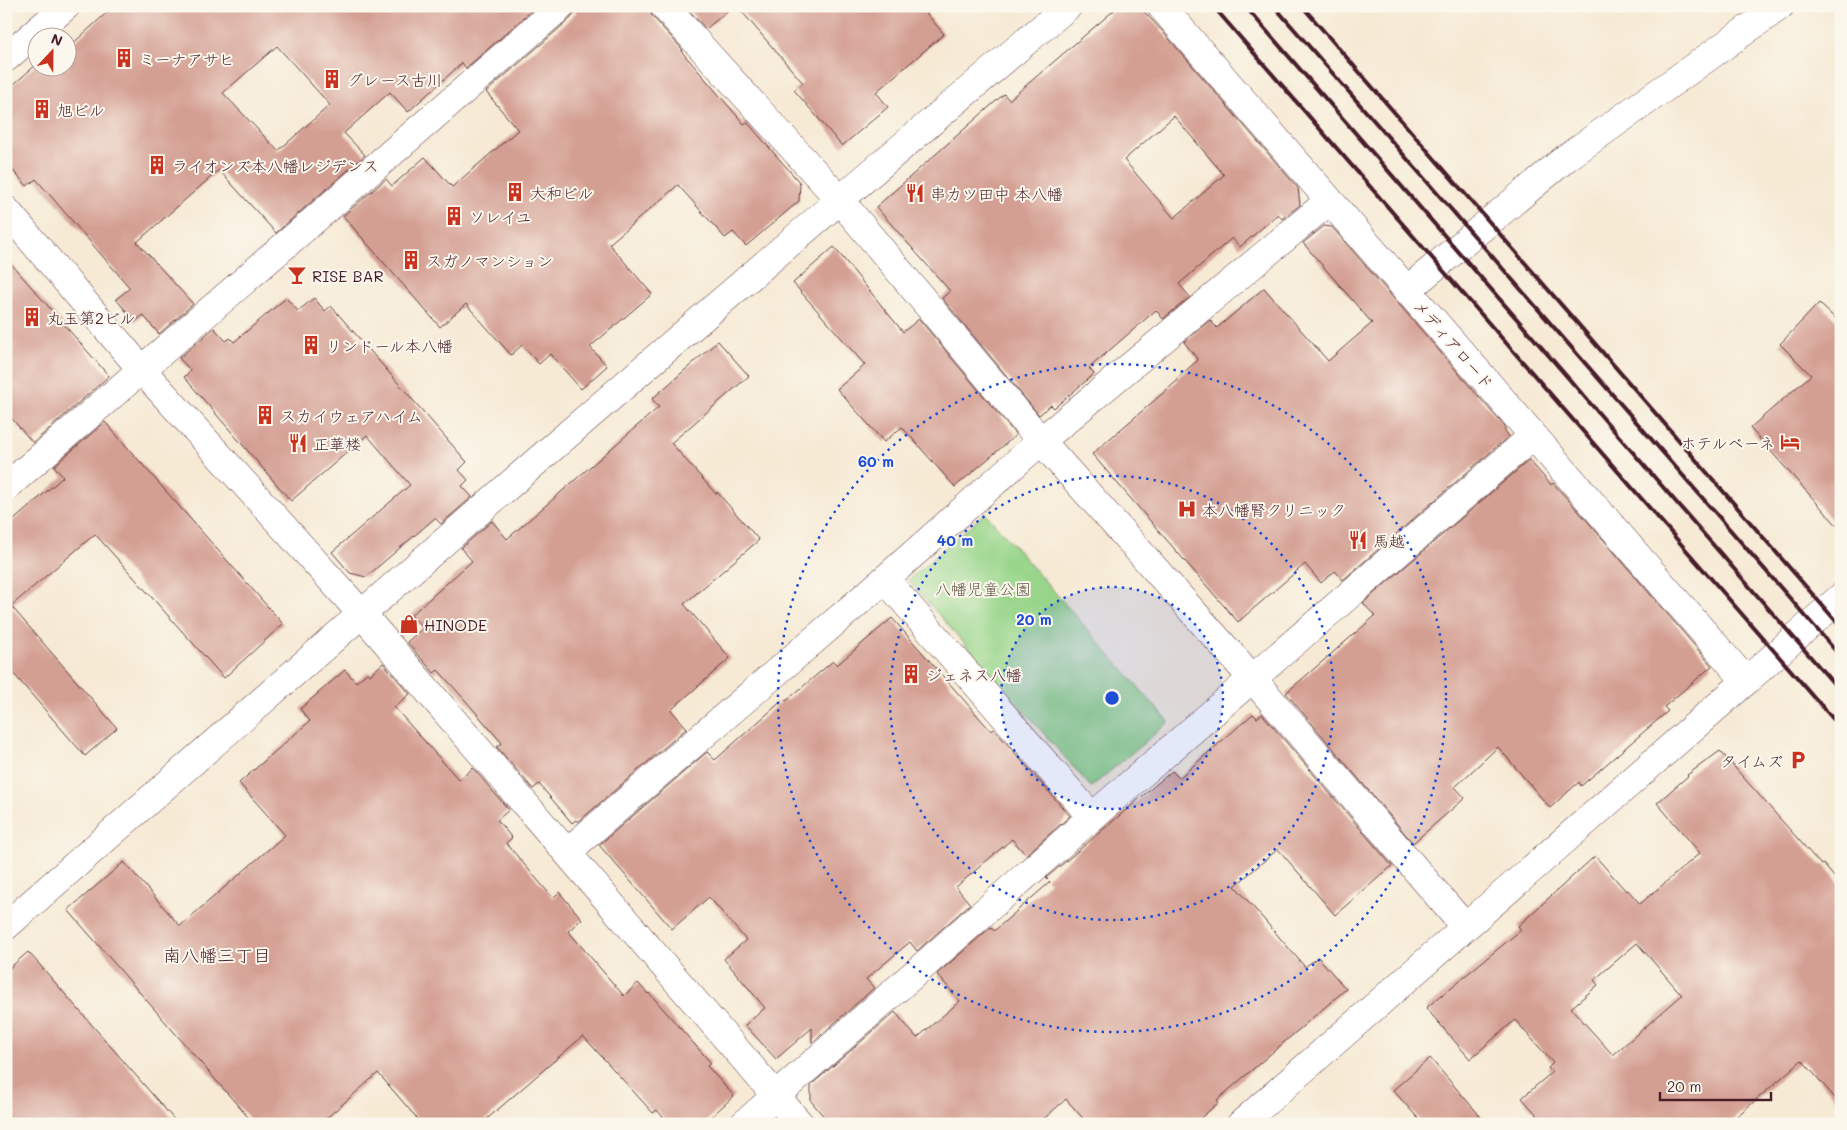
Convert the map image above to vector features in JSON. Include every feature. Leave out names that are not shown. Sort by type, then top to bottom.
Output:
[{"type":"street","points":[[6,58],[66,6]]},
{"type":"street","points":[[6,487],[561,6]]},
{"type":"street","points":[[664,6],[839,199],[1041,441],[1252,678],[1465,927]]},
{"type":"street","points":[[6,926],[361,614],[839,199],[1068,6]]},
{"type":"street","name":"メディアロード","points":[[1161,6],[1746,681]]},
{"type":"street","points":[[1407,290],[1566,158],[1780,6]]},
{"type":"street","points":[[567,852],[885,579],[1041,441],[1329,200]]},
{"type":"street","points":[[6,210],[142,370],[361,614],[800,1124]]},
{"type":"street","points":[[744,1124],[1092,817],[1533,436]]},
{"type":"street","points":[[885,579],[1092,817]]},
{"type":"street","points":[[1241,1124],[1841,597]]},
{"type":"green space","name":"八幡児童公園","points":[[985,513],[1169,722],[1091,787],[908,580]]},
{"type":"building","points":[[114,6],[537,6],[466,68],[462,63],[408,112],[390,92],[344,133],[365,155],[276,233],[219,170],[137,242],[193,304],[159,334],[143,315],[135,322],[116,299],[130,288],[36,179],[27,186],[6,163],[6,91],[28,72],[28,78],[78,78],[78,39]],"holes":[[[277,46],[330,105],[278,151],[223,93]]]},
{"type":"building","points":[[576,6],[649,6],[652,16],[683,50],[681,51],[744,124],[747,122],[800,183],[799,201],[746,246],[733,232],[725,238],[678,185],[609,244],[652,294],[590,347],[607,366],[581,389],[550,354],[539,364],[522,345],[511,355],[466,304],[440,327],[343,216],[386,179],[392,186],[425,157],[452,187],[518,130],[486,92],[571,18],[576,12]]},
{"type":"building","points":[[685,6],[733,6],[706,29]]},
{"type":"building","points":[[737,6],[920,6],[944,34],[876,92],[888,107],[842,146],[794,90],[803,83]]},
{"type":"building","points":[[1119,6],[1139,6],[1298,188],[1300,205],[1282,219],[1278,214],[1240,247],[1232,238],[1179,284],[1190,297],[1163,319],[1156,310],[1089,368],[1094,374],[1054,408],[1051,405],[1039,415],[942,298],[950,291],[876,207],[1004,94],[1009,100]],"holes":[[[1174,116],[1224,175],[1174,218],[1124,160]]]},
{"type":"building","points":[[1324,226],[1332,227],[1505,427],[1505,431],[1509,436],[1343,580],[1335,571],[1321,583],[1305,564],[1238,622],[1092,454],[1177,381],[1176,379],[1198,360],[1184,342],[1210,320],[1217,328],[1264,288],[1328,361],[1372,323],[1303,243]]},
{"type":"building","points":[[834,247],[903,332],[919,319],[1016,435],[955,487],[902,427],[884,442],[837,389],[865,365],[793,283]]},
{"type":"building","name":"丸玉第2ビル","points":[[6,258],[109,376],[33,443],[6,412]]},
{"type":"building","points":[[286,298],[298,311],[314,298],[325,311],[331,306],[467,462],[459,470],[468,480],[462,486],[472,497],[441,524],[435,518],[366,577],[350,573],[332,552],[410,485],[367,435],[291,501],[184,377],[191,371],[179,358],[214,328],[226,341],[230,338],[234,342]]},
{"type":"building","points":[[1819,303],[1841,324],[1841,530],[1750,428],[1811,375],[1780,344]]},
{"type":"building","points":[[718,341],[749,376],[671,443],[759,540],[684,604],[730,658],[671,710],[687,728],[578,822],[576,820],[572,823],[539,784],[533,789],[497,747],[502,743],[438,670],[434,673],[407,642],[423,628],[411,615],[472,561],[461,548],[492,521],[507,539],[659,407],[652,399]]},
{"type":"building","points":[[105,422],[283,624],[224,678],[95,534],[11,606],[117,728],[85,756],[6,665],[6,527],[63,477],[54,466]]},
{"type":"building","points":[[1529,460],[1551,485],[1553,483],[1589,523],[1712,666],[1664,707],[1668,711],[1581,786],[1579,782],[1550,808],[1498,747],[1455,787],[1465,798],[1413,843],[1286,693],[1375,616],[1363,603]]},
{"type":"building","points":[[892,618],[991,731],[994,729],[1070,816],[1026,855],[1012,839],[956,887],[970,904],[917,951],[910,942],[866,979],[874,988],[812,1043],[812,1028],[776,1059],[745,1025],[765,1008],[724,959],[746,940],[709,897],[672,929],[599,845],[707,752],[715,760],[784,699],[786,701],[833,661],[837,665]]},
{"type":"building","points":[[383,663],[410,694],[394,707],[459,780],[473,768],[509,810],[497,820],[512,838],[506,843],[553,898],[559,892],[582,919],[568,931],[624,996],[638,983],[649,993],[711,1063],[707,1066],[734,1096],[703,1124],[669,1124],[657,1110],[653,1113],[583,1036],[481,1124],[422,1124],[378,1073],[320,1124],[254,1124],[68,910],[124,862],[180,926],[285,835],[239,783],[310,721],[300,709],[345,670],[356,682],[368,672],[370,675]]},
{"type":"building","points":[[1253,714],[1257,718],[1262,714],[1392,866],[1335,915],[1278,849],[1235,886],[1305,967],[1318,957],[1346,989],[1217,1100],[1219,1102],[1194,1124],[1088,1124],[1066,1099],[1038,1124],[830,1124],[811,1101],[811,1085],[895,1012],[917,1038],[960,1001],[937,974],[991,927],[994,931],[1050,882],[1046,878],[1172,771],[1179,778]]},
{"type":"building","points":[[1720,751],[1841,885],[1841,1105],[1802,1060],[1728,1124],[1545,1124],[1522,1098],[1552,1072],[1548,1068],[1553,1063],[1515,1020],[1470,1059],[1426,1008],[1521,930],[1518,926],[1595,856],[1640,904],[1700,853],[1657,803],[1687,775]],"holes":[[[1637,943],[1682,995],[1613,1055],[1571,1008],[1598,985],[1594,980]]]},
{"type":"building","points":[[28,952],[178,1124],[6,1124],[6,971]]},
{"type":"building","points":[[1430,1058],[1487,1124],[1423,1124],[1393,1090]]},
{"type":"railway","points":[[1213,6],[1841,728]]},
{"type":"railway","points":[[1245,6],[1841,692]]},
{"type":"railway","points":[[1274,6],[1841,657]]},
{"type":"railway","points":[[1302,6],[1841,627]]},
{"type":"place","name":"ミーナアサヒ","points":[[124,58]]},
{"type":"place","name":"グレース古川","points":[[332,79]]},
{"type":"place","name":"旭ビル","points":[[42,109]]},
{"type":"place","name":"ライオンズ本八幡レジデンス","points":[[157,165]]},
{"type":"place","name":"大和ビル","points":[[515,192]]},
{"type":"place","name":"串カツ田中 本八幡","points":[[915,193]]},
{"type":"place","name":"ソレイユ","points":[[454,216]]},
{"type":"place","name":"スガノマンション","points":[[411,260]]},
{"type":"place","name":"RISE BAR","points":[[297,275]]},
{"type":"place","name":"丸玉第2ビル","points":[[32,317]]},
{"type":"place","name":"リンドール本八幡","points":[[311,345]]},
{"type":"place","name":"スカイウェアハイム","points":[[265,415]]},
{"type":"place","name":"ホテルベーネ","points":[[1790,442]]},
{"type":"place","name":"正華楼","points":[[298,443]]},
{"type":"place","name":"本八幡腎クリニック","points":[[1187,509]]},
{"type":"place","name":"馬越","points":[[1358,540]]},
{"type":"place","name":"HINODE","points":[[409,624]]},
{"type":"place","name":"ジェネス八幡","points":[[911,674]]},
{"type":"place","name":"タイムズ","points":[[1798,760]]},
{"type":"district","name":"南八幡三丁目","points":[[217,955]]}]
